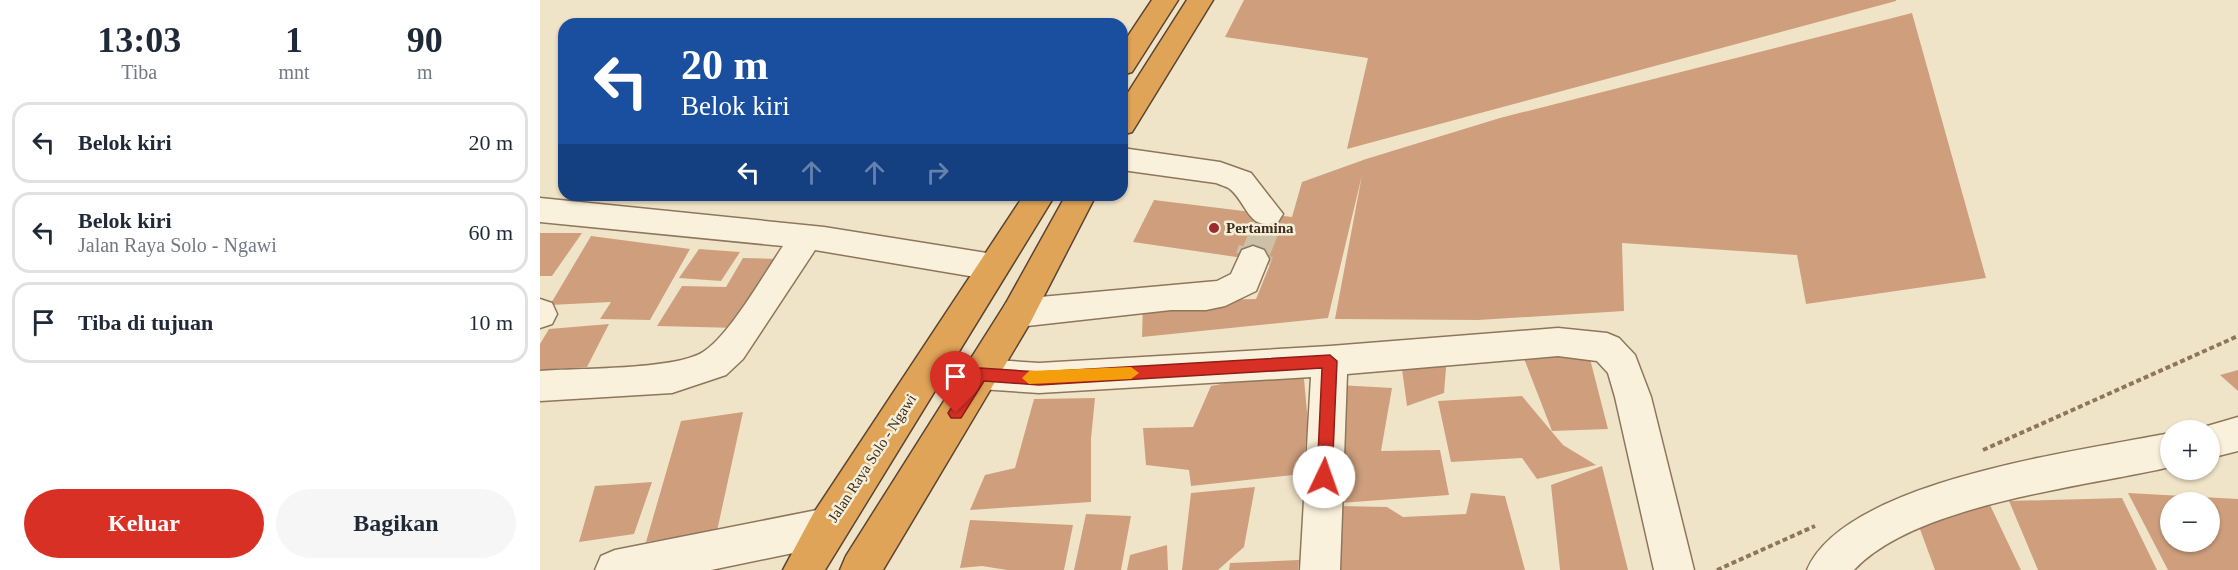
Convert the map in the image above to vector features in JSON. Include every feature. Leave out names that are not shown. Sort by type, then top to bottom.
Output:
[{"type":"highway","points":[[1128,57],[1165,0]]},
{"type":"highway","points":[[1128,114],[1200,0]]},
{"type":"highway","name":"Jalan Raya Solo - Ngawi","points":[[803,570],[827,527],[1036,201]]},
{"type":"highway","points":[[860,570],[1018,313],[1078,201]]},
{"type":"street","points":[[1128,160],[1220,173],[1240,181],[1267,214]]},
{"type":"street","points":[[540,210],[941,256],[993,267]]},
{"type":"street","points":[[540,386],[672,378],[714,364],[731,349],[805,239]]},
{"type":"street","points":[[1018,313],[1171,297],[1206,297],[1225,293],[1244,282],[1253,259]]},
{"type":"street","points":[[980,375],[1039,378],[1330,361],[1558,342],[1607,348],[1623,366],[1633,397],[1674,570]]},
{"type":"street","points":[[1320,570],[1330,361]]},
{"type":"street","points":[[2220,438],[2238,434]]},
{"type":"street","points":[[1827,570],[1862,535],[1911,511],[1970,493],[2160,452]]},
{"type":"street","points":[[615,570],[827,527]]},
{"type":"building","points":[[1244,0],[1896,1],[1347,149],[1368,58],[1225,37]]},
{"type":"building","points":[[1912,13],[1986,278],[1806,304],[1797,255],[1622,243],[1624,311],[1478,320],[1335,319],[1362,175],[1328,318],[1142,337],[1143,301],[1256,299],[1271,262],[1133,242],[1154,200],[1292,217],[1302,182],[1366,159],[1500,118]]},
{"type":"building","points":[[540,233],[582,233],[552,276],[540,276]]},
{"type":"building","points":[[591,236],[690,249],[650,320],[600,319],[611,302],[550,305]]},
{"type":"building","points":[[699,249],[740,252],[721,281],[679,278]]},
{"type":"building","points":[[743,258],[777,259],[738,328],[657,326],[682,286],[726,287]]},
{"type":"building","points":[[609,324],[587,367],[540,370],[540,344],[549,329]]},
{"type":"building","points":[[1588,351],[1608,429],[1552,431],[1523,356]]},
{"type":"building","points":[[1443,358],[1446,368],[1444,393],[1407,406],[1401,362]]},
{"type":"building","points":[[1303,368],[1308,423],[1302,474],[1191,486],[1189,470],[1146,465],[1143,428],[1193,427],[1211,386]]},
{"type":"building","points":[[2238,370],[2238,391],[2220,375]]},
{"type":"building","points":[[1338,385],[1392,388],[1381,451],[1440,450],[1449,495],[1340,503]]},
{"type":"building","points":[[1522,396],[1563,445],[1596,465],[1537,479],[1522,458],[1451,462],[1438,401]]},
{"type":"building","points":[[1095,398],[1091,439],[1091,502],[970,510],[985,475],[1015,468],[1034,399]]},
{"type":"building","points":[[743,412],[717,531],[646,542],[681,421]]},
{"type":"building","points":[[1602,466],[1628,570],[1560,570],[1551,485]]},
{"type":"building","points":[[652,482],[634,534],[579,542],[595,486]]},
{"type":"building","points":[[1255,487],[1244,547],[1218,570],[1182,570],[1191,493]]},
{"type":"building","points":[[1471,493],[1505,496],[1525,570],[1341,570],[1339,506],[1387,507],[1403,517],[1466,514]]},
{"type":"building","points":[[2128,493],[2160,495],[2160,552],[2220,552],[2220,498],[2238,499],[2238,570],[2168,570]]},
{"type":"building","points":[[2122,498],[2157,570],[2038,570],[2009,501]]},
{"type":"building","points":[[1989,503],[2021,570],[1935,570],[1917,521]]},
{"type":"building","points":[[1086,514],[1131,516],[1121,570],[1074,570]]},
{"type":"building","points":[[970,520],[1073,525],[1064,570],[1007,570],[982,566],[960,568]]},
{"type":"building","points":[[1167,545],[1168,570],[1127,570],[1130,555]]},
{"type":"building","points":[[1299,560],[1298,570],[1229,570],[1230,563]]},
{"type":"tunnel","points":[[1256,252],[1268,222],[1267,214]]},
{"type":"tunnel","points":[[1253,259],[1256,251]]},
{"type":"slow traffic","points":[[1029,378],[1131,373]]},
{"type":"place","name":"Pertamina","points":[[1214,228]]},
{"type":"route","points":[[956,413],[980,375],[1039,378],[1330,361],[1324,477]]}]
